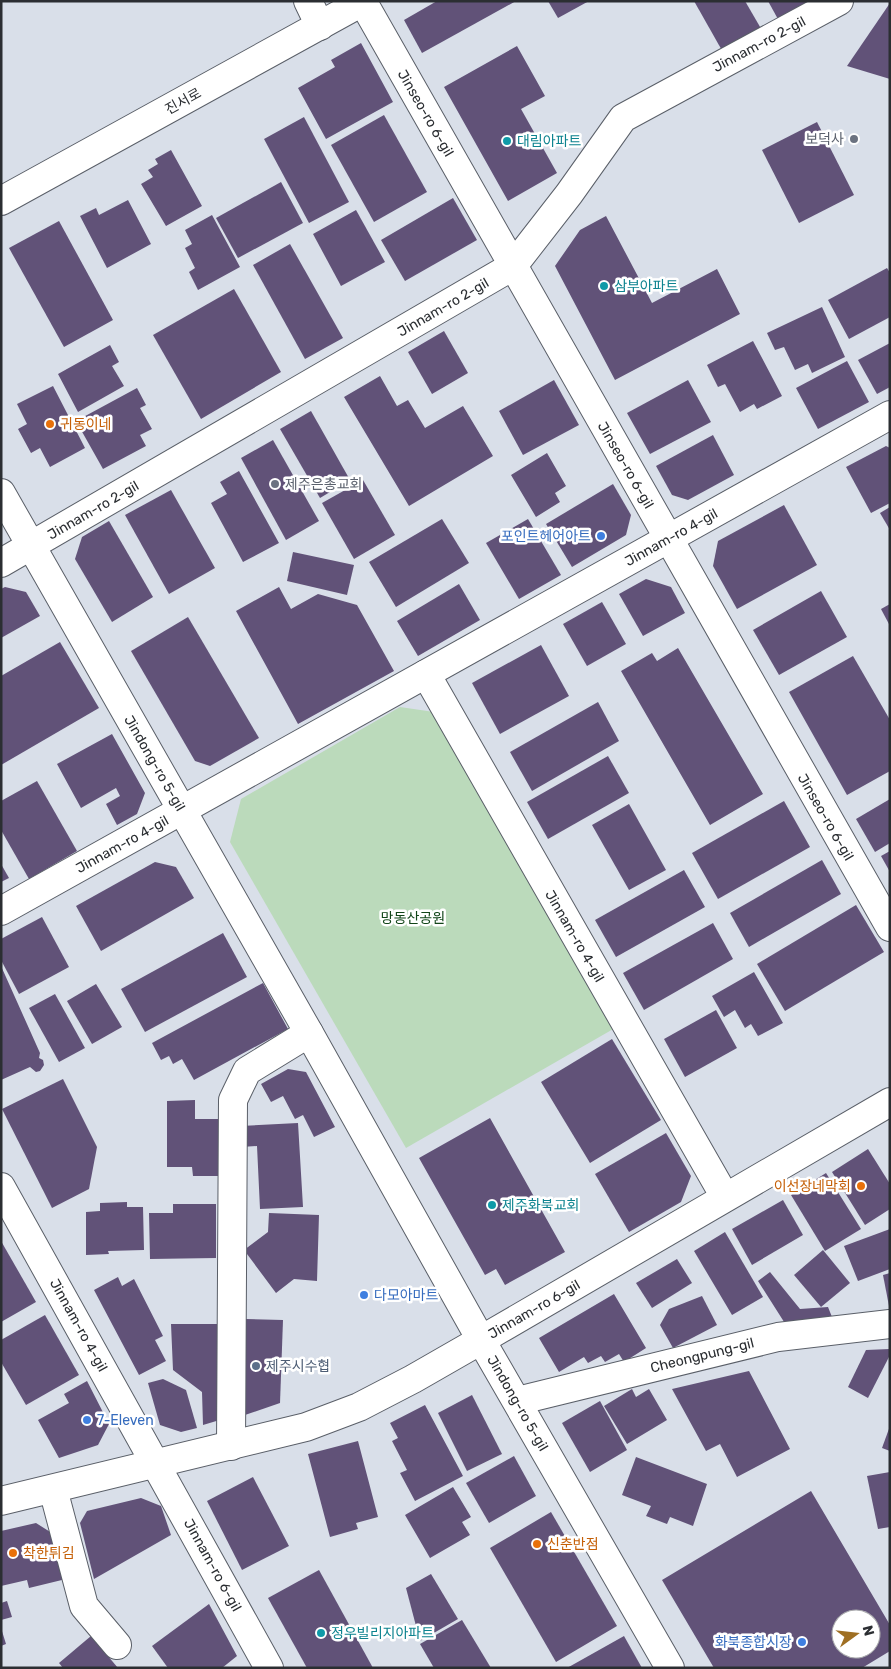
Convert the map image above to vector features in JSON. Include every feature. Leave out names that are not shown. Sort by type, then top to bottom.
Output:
[{"type":"street","points":[[308,1],[320,26]]},
{"type":"street","name":"Jinnam-ro 2-gil","points":[[1,563],[513,266],[569,194],[623,118],[839,1]]},
{"type":"street","name":"진서로","points":[[1,202],[364,2]]},
{"type":"street","name":"Jinseo-ro 6-gil","points":[[364,2],[890,927]]},
{"type":"street","name":"Jinnam-ro 4-gil","points":[[1,911],[890,415]]},
{"type":"street","name":"Jindong-ro 5-gil","points":[[1,493],[670,1668]]},
{"type":"street","name":"Jinnam-ro 4-gil","points":[[426,674],[725,1197]]},
{"type":"street","points":[[231,1446],[233,1100],[247,1071],[309,1033]]},
{"type":"street","name":"Jinnam-ro 6-gil","points":[[1,1501],[306,1427],[359,1408],[482,1340],[890,1102]]},
{"type":"street","name":"Jinnam-ro 4-gil","points":[[1,1187],[156,1463]]},
{"type":"street","name":"Cheongpung-gil","points":[[517,1401],[778,1337],[890,1324]]},
{"type":"street","name":"Jinnam-ro 6-gil","points":[[156,1463],[269,1668]]},
{"type":"street","points":[[53,1489],[84,1606],[117,1645]]},
{"type":"green space","name":"망동산공원","points":[[400,707],[434,712],[615,1028],[406,1148],[230,842],[241,799]]},
{"type":"building","points":[[437,1],[516,1],[422,53],[404,20]]},
{"type":"building","points":[[548,1],[589,1],[558,18]]},
{"type":"building","points":[[694,1],[745,1],[763,32],[724,54]]},
{"type":"building","points":[[768,1],[814,1],[779,21]]},
{"type":"building","points":[[890,3],[890,79],[847,66]]},
{"type":"building","points":[[361,43],[393,102],[326,139],[298,88],[335,67],[331,60]]},
{"type":"building","name":"대림아파트","points":[[517,46],[545,96],[521,109],[557,173],[508,201],[444,87]]},
{"type":"building","points":[[384,115],[427,192],[374,222],[331,145]]},
{"type":"building","points":[[304,117],[349,202],[309,223],[264,139]]},
{"type":"building","points":[[817,122],[854,195],[799,223],[762,150]]},
{"type":"building","points":[[171,150],[202,206],[166,226],[141,184],[153,177],[148,170],[158,164],[155,159]]},
{"type":"building","points":[[281,182],[303,223],[238,258],[216,218]]},
{"type":"building","points":[[453,198],[477,240],[405,281],[381,240]]},
{"type":"building","points":[[128,200],[151,244],[107,268],[80,216],[96,208],[99,215]]},
{"type":"building","points":[[356,210],[385,262],[341,286],[313,234]]},
{"type":"building","points":[[212,215],[240,267],[198,290],[189,272],[195,268],[185,248],[192,244],[185,230]]},
{"type":"building","name":"삼부아파트","points":[[606,216],[652,303],[717,269],[740,314],[615,380],[555,266],[580,230]]},
{"type":"building","points":[[59,221],[113,320],[64,347],[9,248]]},
{"type":"building","points":[[290,244],[343,338],[305,359],[253,265]]},
{"type":"building","points":[[887,268],[890,273],[890,317],[849,339],[828,300]]},
{"type":"building","points":[[234,289],[281,372],[201,419],[153,335]]},
{"type":"building","points":[[822,307],[845,357],[812,373],[808,364],[795,370],[784,347],[775,350],[767,333]]},
{"type":"building","points":[[444,331],[468,373],[432,394],[408,352]]},
{"type":"building","points":[[753,341],[782,396],[757,409],[754,404],[740,412],[725,384],[718,387],[707,365]]},
{"type":"building","points":[[890,343],[890,387],[877,394],[858,360]]},
{"type":"building","points":[[110,345],[119,362],[112,366],[124,386],[78,412],[58,374]]},
{"type":"building","points":[[847,361],[869,402],[818,429],[796,388]]},
{"type":"building","points":[[380,376],[397,406],[408,400],[425,428],[463,406],[493,456],[409,506],[344,397]]},
{"type":"building","points":[[554,380],[579,425],[523,455],[499,411]]},
{"type":"building","points":[[688,380],[711,422],[650,454],[627,413]]},
{"type":"building","points":[[53,386],[85,448],[50,467],[40,448],[31,453],[18,429],[27,424],[17,404]]},
{"type":"building","points":[[137,388],[146,405],[140,408],[152,429],[140,435],[146,446],[103,469],[76,421]]},
{"type":"building","points":[[311,411],[350,480],[320,498],[280,429]]},
{"type":"building","points":[[713,435],[734,475],[688,500],[672,495],[656,466]]},
{"type":"building","points":[[273,440],[319,521],[286,540],[241,458]]},
{"type":"building","points":[[886,446],[890,448],[890,503],[871,513],[846,467]]},
{"type":"building","points":[[547,453],[566,486],[555,493],[560,502],[536,517],[511,475]]},
{"type":"building","points":[[239,471],[279,543],[243,562],[211,503],[227,494],[220,482]]},
{"type":"building","points":[[363,480],[395,535],[354,559],[322,503]]},
{"type":"building","points":[[613,484],[631,515],[626,535],[572,567],[546,524]]},
{"type":"building","points":[[171,490],[215,568],[169,594],[125,515]]},
{"type":"building","points":[[784,505],[817,565],[737,609],[713,566],[718,541]]},
{"type":"building","points":[[890,507],[890,530],[880,513]]},
{"type":"building","points":[[442,519],[469,563],[396,607],[369,562]]},
{"type":"building","points":[[528,519],[561,575],[519,599],[486,543]]},
{"type":"building","points":[[109,521],[153,597],[112,622],[75,559],[82,537]]},
{"type":"building","points":[[293,552],[354,565],[347,595],[287,581]]},
{"type":"building","points":[[646,579],[671,587],[685,613],[643,636],[619,594]]},
{"type":"building","points":[[459,584],[480,620],[418,656],[397,621]]},
{"type":"building","points":[[5,587],[26,592],[40,616],[1,638],[1,589]]},
{"type":"building","points":[[279,587],[291,609],[318,594],[357,605],[394,671],[298,724],[236,611]]},
{"type":"building","points":[[821,591],[847,637],[779,675],[753,630]]},
{"type":"building","points":[[602,602],[626,644],[587,666],[563,624]]},
{"type":"building","points":[[890,604],[890,626],[881,609]]},
{"type":"building","points":[[188,617],[259,738],[210,766],[195,761],[131,651]]},
{"type":"building","points":[[60,642],[99,708],[1,765],[1,676]]},
{"type":"building","points":[[541,645],[569,696],[500,734],[472,683]]},
{"type":"building","points":[[678,648],[763,794],[710,825],[621,671],[652,653],[657,661]]},
{"type":"building","points":[[853,656],[890,720],[890,771],[847,795],[789,692]]},
{"type":"building","points":[[598,702],[619,741],[532,791],[510,752]]},
{"type":"building","points":[[112,734],[145,793],[137,814],[117,825],[106,804],[120,796],[116,788],[81,808],[57,764]]},
{"type":"building","points":[[608,756],[629,793],[548,839],[527,802]]},
{"type":"building","points":[[37,781],[77,851],[29,879],[1,830],[1,801]]},
{"type":"building","points":[[890,799],[890,843],[875,852],[856,819]]},
{"type":"building","points":[[784,801],[810,847],[718,899],[692,853]]},
{"type":"building","points":[[629,804],[666,870],[629,890],[592,825]]},
{"type":"building","points":[[890,851],[890,872],[881,856]]},
{"type":"building","points":[[822,860],[841,894],[749,947],[730,913]]},
{"type":"building","points":[[155,862],[176,867],[194,898],[101,951],[76,906]]},
{"type":"building","points":[[1,864],[9,878],[1,882]]},
{"type":"building","points":[[684,870],[705,907],[616,957],[595,920]]},
{"type":"building","points":[[856,905],[884,952],[785,1011],[757,964]]},
{"type":"building","points":[[42,917],[69,967],[19,994],[1,960],[1,939]]},
{"type":"building","points":[[713,923],[733,959],[644,1010],[623,973]]},
{"type":"building","points":[[223,933],[247,977],[145,1032],[121,989]]},
{"type":"building","points":[[1,966],[40,1053],[39,1058],[43,1060],[44,1065],[40,1071],[36,1072],[30,1067],[1,1080]]},
{"type":"building","points":[[754,972],[783,1023],[758,1036],[751,1024],[745,1028],[735,1010],[724,1017],[712,996]]},
{"type":"building","points":[[263,983],[288,1029],[194,1080],[182,1059],[173,1064],[169,1056],[161,1060],[152,1043]]},
{"type":"building","points":[[96,984],[122,1027],[92,1044],[67,1001]]},
{"type":"building","points":[[55,994],[85,1048],[59,1062],[29,1008]]},
{"type":"building","points":[[716,1010],[737,1048],[685,1077],[664,1039]]},
{"type":"building","points":[[612,1039],[661,1120],[590,1163],[541,1082]]},
{"type":"building","points":[[288,1069],[306,1072],[335,1127],[314,1137],[303,1115],[295,1119],[283,1096],[271,1102],[261,1084]]},
{"type":"building","points":[[63,1079],[97,1147],[89,1189],[52,1208],[2,1109]]},
{"type":"building","points":[[195,1100],[195,1119],[218,1119],[218,1176],[193,1176],[192,1167],[167,1167],[167,1101]]},
{"type":"building","name":"제주화북교회","points":[[490,1118],[565,1252],[505,1285],[496,1269],[485,1275],[419,1158]]},
{"type":"building","points":[[298,1123],[303,1207],[260,1209],[257,1146],[241,1147],[240,1126]]},
{"type":"building","points":[[666,1133],[691,1176],[681,1202],[629,1232],[595,1174]]},
{"type":"building","points":[[868,1149],[890,1184],[890,1209],[865,1225],[832,1172]]},
{"type":"building","points":[[826,1173],[861,1229],[825,1251],[791,1195]]},
{"type":"building","points":[[783,1200],[803,1235],[752,1265],[732,1229]]},
{"type":"building","points":[[127,1202],[127,1207],[143,1207],[144,1250],[108,1251],[109,1254],[86,1255],[86,1212],[100,1211],[100,1203]]},
{"type":"building","points":[[173,1204],[216,1204],[216,1258],[150,1259],[149,1213],[173,1213]]},
{"type":"building","points":[[269,1213],[319,1215],[317,1281],[294,1279],[276,1293],[244,1250],[268,1232]]},
{"type":"building","points":[[890,1229],[890,1269],[858,1281],[844,1246]]},
{"type":"building","points":[[725,1232],[763,1297],[732,1315],[694,1251]]},
{"type":"building","points":[[1,1241],[36,1302],[1,1322]]},
{"type":"building","points":[[823,1250],[850,1283],[821,1307],[794,1275]]},
{"type":"building","points":[[677,1259],[692,1283],[652,1308],[636,1283]]},
{"type":"building","points":[[770,1272],[800,1309],[828,1307],[832,1317],[786,1325],[758,1281]]},
{"type":"building","points":[[890,1273],[890,1306],[889,1306],[883,1275]]},
{"type":"building","points":[[118,1277],[122,1286],[134,1279],[163,1336],[155,1340],[166,1361],[139,1375],[94,1290]]},
{"type":"building","points":[[614,1294],[646,1348],[624,1362],[619,1354],[605,1362],[601,1356],[588,1363],[584,1357],[559,1372],[539,1338]]},
{"type":"building","points":[[702,1296],[717,1325],[673,1348],[660,1325],[669,1309]]},
{"type":"building","points":[[45,1315],[79,1375],[26,1405],[1,1362],[1,1340]]},
{"type":"building","points":[[246,1319],[283,1320],[280,1403],[242,1416]]},
{"type":"building","points":[[171,1324],[222,1324],[223,1419],[203,1425],[202,1392],[173,1370]]},
{"type":"building","points":[[890,1349],[890,1355],[868,1398],[848,1387],[866,1350]]},
{"type":"building","points":[[749,1371],[790,1449],[737,1477],[720,1444],[706,1451],[672,1389]]},
{"type":"building","points":[[163,1379],[186,1390],[197,1428],[181,1432],[160,1425],[148,1383]]},
{"type":"building","points":[[87,1381],[109,1424],[98,1445],[59,1458],[38,1420],[69,1403],[64,1394]]},
{"type":"building","points":[[632,1389],[636,1397],[649,1389],[667,1420],[627,1444],[604,1406]]},
{"type":"building","points":[[472,1395],[502,1454],[467,1471],[438,1413]]},
{"type":"building","points":[[600,1401],[627,1450],[590,1472],[562,1423]]},
{"type":"building","points":[[425,1405],[463,1476],[415,1501],[400,1473],[407,1470],[392,1441],[398,1438],[390,1423]]},
{"type":"building","points":[[890,1426],[890,1451],[882,1448]]},
{"type":"building","points":[[358,1441],[378,1517],[356,1523],[358,1529],[330,1537],[308,1454]]},
{"type":"building","points":[[514,1456],[536,1496],[489,1523],[466,1483]]},
{"type":"building","points":[[636,1457],[707,1484],[693,1526],[670,1517],[667,1524],[646,1516],[651,1506],[622,1495]]},
{"type":"building","points":[[890,1472],[890,1527],[878,1529],[867,1476]]},
{"type":"building","points":[[253,1477],[289,1546],[242,1570],[207,1501]]},
{"type":"building","points":[[453,1487],[471,1517],[462,1522],[470,1535],[430,1558],[405,1515]]},
{"type":"building","points":[[811,1491],[881,1609],[831,1609],[831,1659],[877,1659],[862,1668],[714,1668],[662,1580]]},
{"type":"building","points":[[141,1498],[161,1506],[171,1535],[94,1579],[80,1523],[87,1511]]},
{"type":"building","points":[[551,1512],[617,1626],[556,1662],[490,1548]]},
{"type":"building","points":[[36,1523],[55,1535],[66,1579],[29,1588],[27,1580],[1,1586],[1,1531]]},
{"type":"building","name":"정우빌리지아파트","points":[[319,1570],[373,1668],[307,1668],[268,1598]]},
{"type":"building","points":[[431,1574],[458,1619],[420,1641],[406,1588]]},
{"type":"building","points":[[7,1601],[12,1617],[1,1620],[1,1603]]},
{"type":"building","points":[[209,1604],[237,1656],[222,1668],[168,1668],[152,1646]]},
{"type":"building","points":[[881,1610],[890,1625],[890,1651],[881,1656]]},
{"type":"building","points":[[462,1620],[491,1668],[434,1668],[420,1644]]},
{"type":"building","points":[[1,1628],[6,1644],[1,1646]]},
{"type":"building","points":[[91,1636],[118,1668],[63,1668],[59,1663]]},
{"type":"building","points":[[624,1636],[642,1668],[567,1668]]},
{"type":"place","name":"보덕사","points":[[854,139]]},
{"type":"place","name":"대림아파트","points":[[507,141]]},
{"type":"place","name":"삼부아파트","points":[[604,286]]},
{"type":"place","name":"귀동이네","points":[[50,424]]},
{"type":"place","name":"제주은총교회","points":[[275,484]]},
{"type":"place","name":"포인트헤어아트","points":[[601,536]]},
{"type":"place","name":"이선장네막회","points":[[861,1186]]},
{"type":"place","name":"제주화북교회","points":[[492,1205]]},
{"type":"place","name":"다모아마트","points":[[364,1295]]},
{"type":"place","name":"제주시수협","points":[[256,1366]]},
{"type":"place","name":"7-Eleven","points":[[87,1420]]},
{"type":"place","name":"신춘반점","points":[[537,1544]]},
{"type":"place","name":"착한튀김","points":[[13,1553]]},
{"type":"place","name":"정우빌리지아파트","points":[[321,1633]]},
{"type":"place","name":"화북종합시장","points":[[802,1642]]}]
